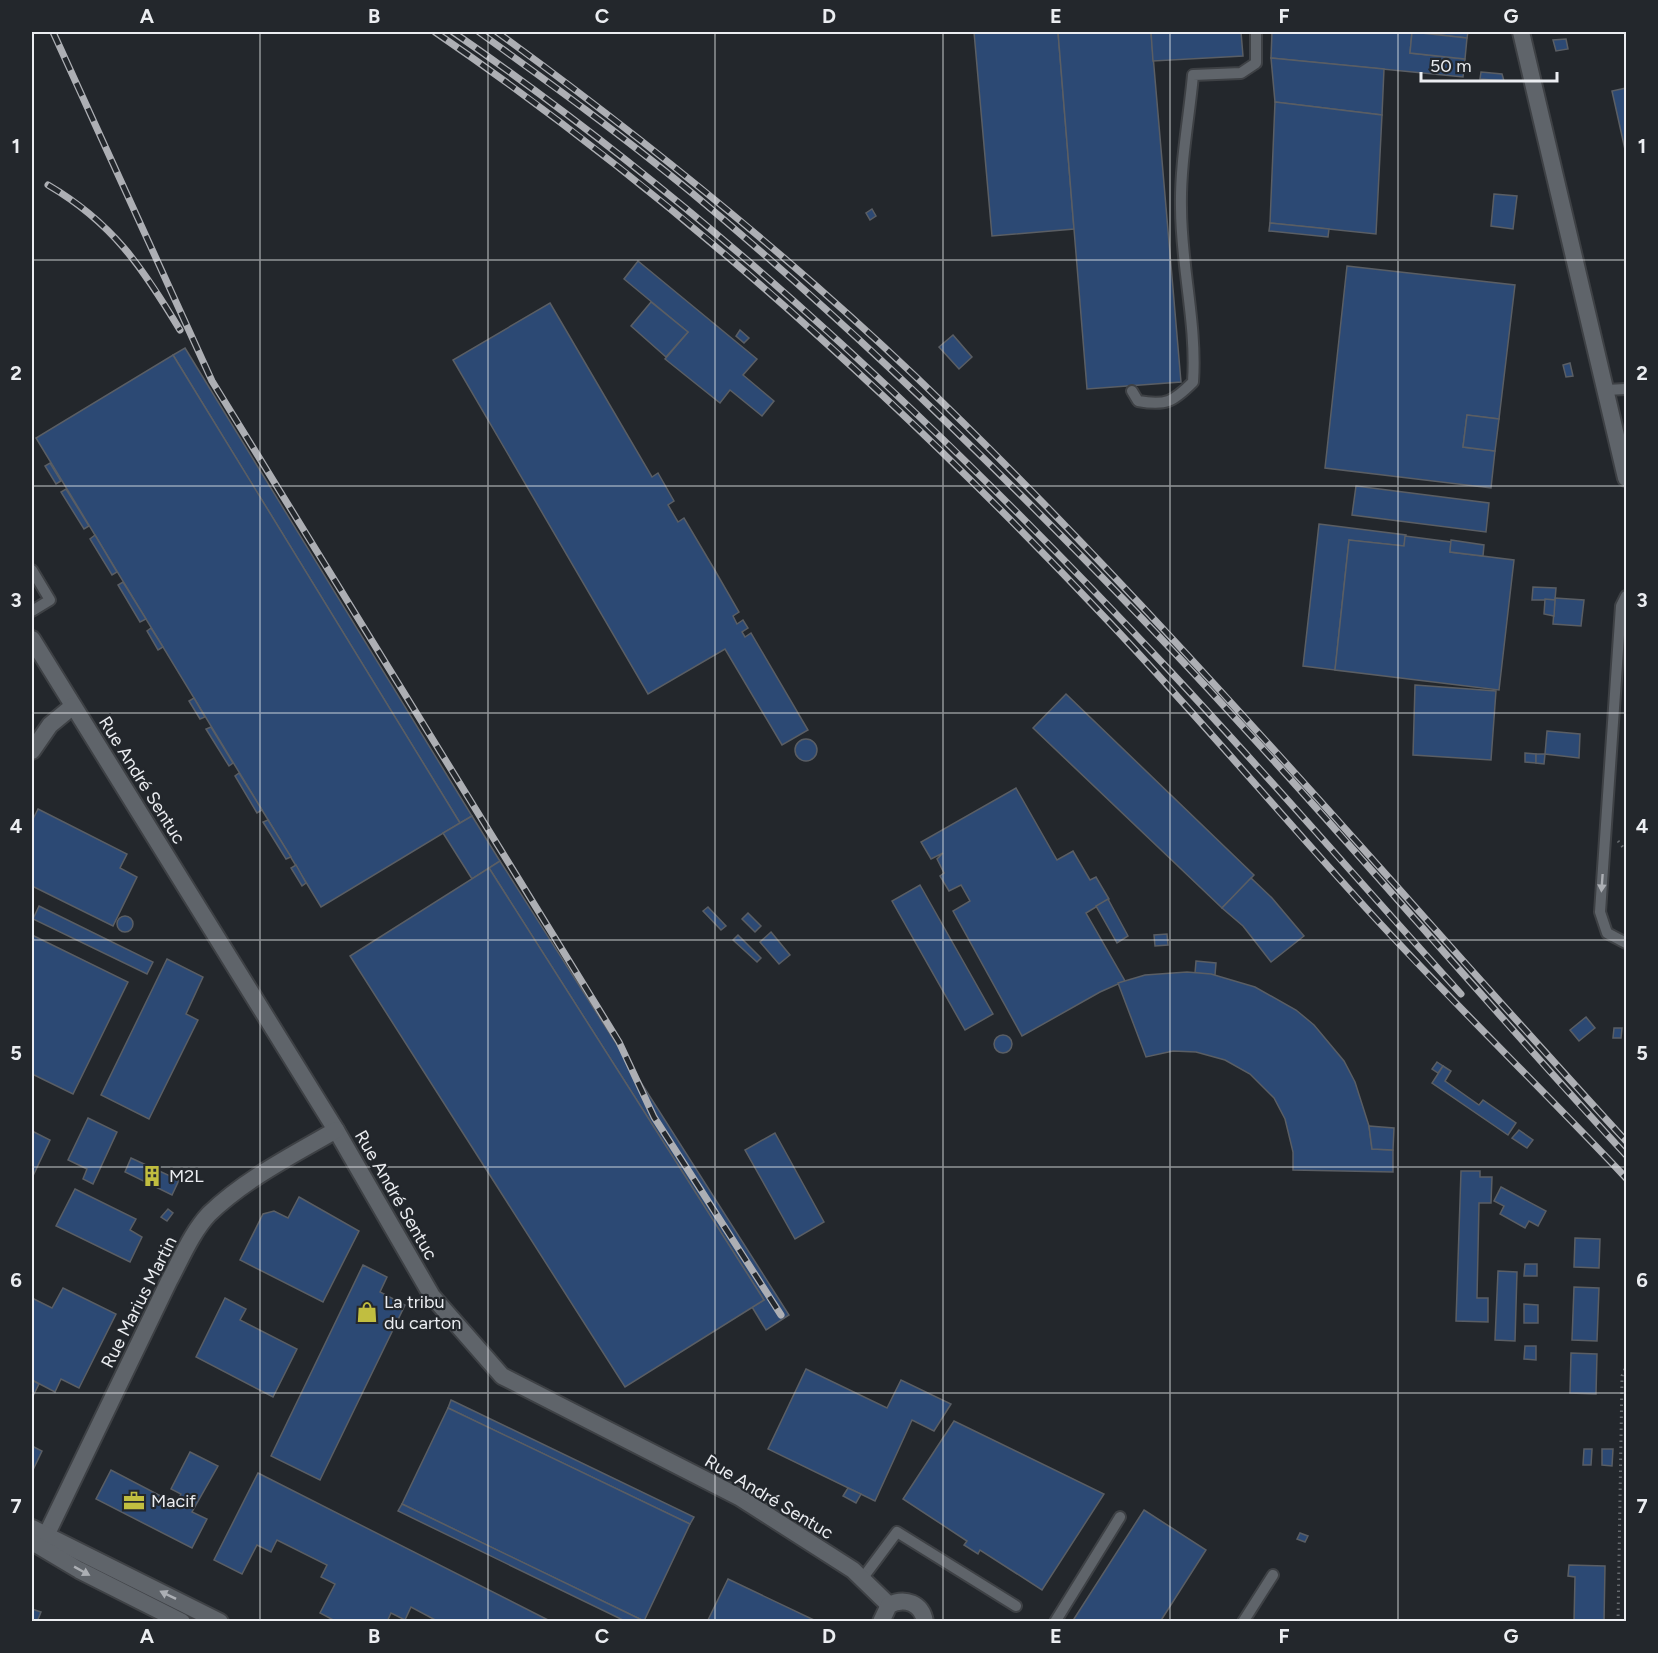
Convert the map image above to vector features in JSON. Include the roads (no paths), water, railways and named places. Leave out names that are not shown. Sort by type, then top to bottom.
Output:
[{"type":"street","points":[[1521,32],[1626,478]]},
{"type":"street","name":"Rue André Sentuc","points":[[32,639],[336,1130],[432,1296],[502,1376],[739,1497],[853,1570],[889,1605]]},
{"type":"street","points":[[32,751],[50,725],[73,706]]},
{"type":"street","name":"Rue Marius Martin","points":[[37,1538],[169,1281],[208,1215],[239,1189],[336,1130]]},
{"type":"street","points":[[37,1538],[89,1575],[182,1622]]},
{"type":"street","points":[[37,1538],[220,1622]]},
{"type":"street","points":[[881,1622],[889,1605],[909,1601],[921,1610],[925,1622]]},
{"type":"lane","points":[[1132,392],[1138,401],[1158,404],[1175,400],[1193,382],[1195,349],[1187,298],[1180,207],[1192,75],[1241,73],[1256,63],[1256,32]]},
{"type":"lane","points":[[1606,390],[1626,389]]},
{"type":"lane","points":[[32,570],[50,600],[32,611]]},
{"type":"lane","points":[[1626,597],[1621,606],[1600,912],[1606,933],[1626,943]]},
{"type":"lane","points":[[1054,1622],[1119,1517]]},
{"type":"lane","points":[[862,1579],[897,1532],[1016,1606]]},
{"type":"lane","points":[[1243,1622],[1273,1575]]},
{"type":"railway","points":[[53,32],[212,381],[619,1042],[654,1117],[781,1315]]},
{"type":"railway","points":[[435,32],[527,97],[703,236],[788,309],[953,462],[1110,623],[1388,932],[1626,1178]]},
{"type":"railway","points":[[453,32],[551,102],[646,176],[738,252],[917,414],[1003,498],[1170,671],[1461,994]]},
{"type":"railway","points":[[479,32],[613,131],[692,193],[805,291],[969,444],[1191,670],[1626,1155]]},
{"type":"railway","points":[[497,32],[659,154],[815,284],[915,376],[1008,468],[1189,656],[1626,1141]]},
{"type":"railway","points":[[48,185],[91,215],[124,248],[139,266],[180,330]]},
{"type":"place","name":"M2L","points":[[152,1176]]},
{"type":"place","name":"La tribu du carton","points":[[367,1312]]},
{"type":"place","name":"Macif","points":[[134,1501]]}]
